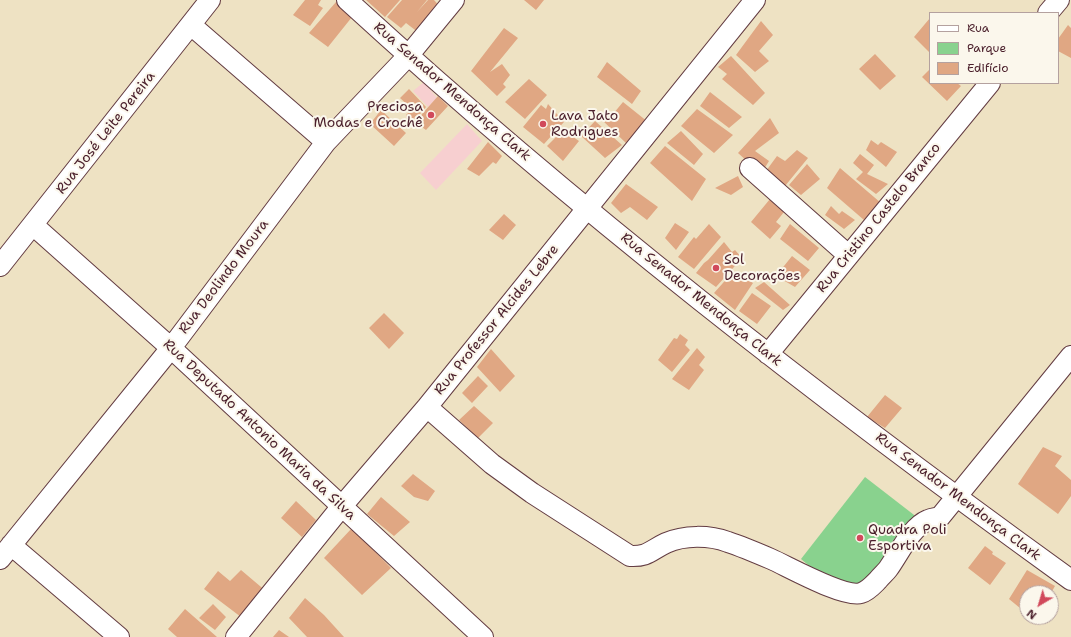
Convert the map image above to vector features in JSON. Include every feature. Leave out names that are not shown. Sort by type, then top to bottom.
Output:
[{"type":"street","name":"Rua José Leite Pereira","points":[[0,266],[210,0]]},
{"type":"street","name":"Rua Senador Mendonça Clark","points":[[347,0],[408,56],[587,208],[768,354],[956,497],[1071,580]]},
{"type":"street","name":"Rua Deolindo Moura","points":[[6,552],[171,348],[326,142],[408,56],[454,0]]},
{"type":"street","name":"Rua Professor Alcides Lebre","points":[[236,637],[342,506],[427,407],[755,0]]},
{"type":"street","points":[[1049,12],[1059,0]]},
{"type":"street","points":[[191,26],[326,142]]},
{"type":"street","name":"Rua Cristino Castelo Branco","points":[[768,354],[989,84]]},
{"type":"street","points":[[750,168],[848,255]]},
{"type":"street","name":"Rua Deputado Antonio Maria da Silva","points":[[33,225],[171,348],[483,637]]},
{"type":"street","points":[[427,407],[503,472],[532,493],[630,556],[638,557],[648,554],[679,538],[696,536],[727,541],[770,558],[831,587],[853,594],[861,593],[869,589],[888,568],[907,540],[920,526],[927,520],[940,517],[1071,356]]},
{"type":"street","points":[[6,552],[119,637]]},
{"type":"shaded area","points":[[424,82],[437,98],[428,107],[413,91]]},
{"type":"shaded area","points":[[467,124],[482,141],[436,190],[420,173]]},
{"type":"green space","name":"Quadra Poli Esportiva","points":[[865,477],[918,518],[854,600],[827,581],[801,559]]},
{"type":"building","points":[[305,0],[321,0],[318,5],[323,8],[310,26],[293,15]]},
{"type":"building","points":[[366,0],[400,0],[385,17]]},
{"type":"building","points":[[402,0],[427,0],[417,12],[428,0],[434,0],[441,8],[419,33],[406,23],[401,28],[387,17]]},
{"type":"building","points":[[524,0],[544,0],[536,10]]},
{"type":"building","points":[[336,2],[352,17],[328,47],[309,33]]},
{"type":"building","points":[[929,19],[929,52],[914,37]]},
{"type":"building","points":[[761,21],[773,35],[759,51],[769,61],[755,72],[736,55]]},
{"type":"building","points":[[1068,25],[1071,28],[1071,58],[1059,52],[1059,38]]},
{"type":"building","points":[[504,28],[518,38],[490,72],[502,64],[510,75],[503,84],[506,87],[497,96],[471,71]]},
{"type":"building","points":[[875,54],[896,76],[880,90],[859,69]]},
{"type":"building","points":[[731,56],[765,93],[753,105],[722,79],[727,74],[718,67]]},
{"type":"building","points":[[607,62],[641,91],[632,104],[597,77]]},
{"type":"building","points":[[929,70],[929,84],[922,77]]},
{"type":"building","points":[[529,79],[547,95],[525,119],[505,102]]},
{"type":"building","points":[[929,84],[958,84],[961,86],[947,101]]},
{"type":"building","points":[[409,89],[426,107],[410,126],[406,115],[412,109],[400,98]]},
{"type":"building","points":[[710,92],[742,117],[729,128],[700,106]]},
{"type":"building","name":"Preciosa Modas e Crochê","points":[[438,96],[448,106],[426,130],[415,122]]},
{"type":"building","points":[[623,102],[648,122],[627,144],[602,120],[608,111],[613,114]]},
{"type":"building","name":"Lava Jato Rodrigues","points":[[548,104],[564,122],[544,144],[523,127],[541,105],[546,109]]},
{"type":"building","points":[[697,109],[733,135],[714,153],[681,126]]},
{"type":"building","points":[[381,110],[406,133],[394,146],[370,124]]},
{"type":"building","points":[[770,118],[779,133],[755,151],[769,161],[761,174],[738,153]]},
{"type":"building","points":[[595,121],[622,145],[605,158],[581,136]]},
{"type":"building","points":[[563,130],[579,141],[563,161],[547,146]]},
{"type":"building","points":[[681,131],[703,154],[694,165],[667,143]]},
{"type":"building","points":[[871,140],[878,145],[881,142],[897,152],[886,167],[866,150]]},
{"type":"building","points":[[488,142],[502,156],[496,164],[493,162],[479,176],[467,169]]},
{"type":"building","points":[[665,146],[706,179],[692,201],[650,163]]},
{"type":"building","points":[[797,150],[808,158],[785,186],[766,171],[777,156],[785,161]]},
{"type":"building","points":[[860,154],[874,165],[867,174],[888,184],[876,194],[856,179],[863,172],[853,163]]},
{"type":"building","points":[[807,164],[820,179],[801,195],[789,185]]},
{"type":"building","points":[[840,168],[881,203],[864,220],[827,188]]},
{"type":"building","points":[[738,176],[743,187],[731,195],[715,188]]},
{"type":"building","points":[[626,184],[658,207],[647,220],[630,207],[621,213],[611,203]]},
{"type":"building","points":[[770,199],[784,212],[776,222],[781,226],[770,239],[751,222]]},
{"type":"building","points":[[831,206],[839,214],[842,211],[855,220],[844,229],[825,215]]},
{"type":"building","points":[[504,214],[516,225],[503,240],[489,230]]},
{"type":"building","points":[[675,223],[689,232],[676,250],[665,238]]},
{"type":"building","points":[[709,224],[721,237],[694,269],[678,257],[694,237],[696,239]]},
{"type":"building","points":[[790,224],[819,248],[808,261],[780,239]]},
{"type":"building","name":"Sol Decorações","points":[[724,242],[732,252],[735,250],[742,258],[716,287],[696,273]]},
{"type":"building","points":[[792,256],[810,270],[795,287],[776,276]]},
{"type":"building","points":[[731,274],[738,282],[743,277],[753,283],[735,310],[714,293]]},
{"type":"building","points":[[764,282],[790,305],[783,310],[755,288]]},
{"type":"building","points":[[752,293],[771,306],[757,324],[739,311]]},
{"type":"building","points":[[384,313],[404,333],[389,349],[369,328]]},
{"type":"building","points":[[680,334],[688,340],[685,345],[690,350],[672,372],[658,360],[674,338],[677,339]]},
{"type":"building","points":[[697,348],[705,357],[699,365],[704,370],[689,390],[672,379]]},
{"type":"building","points":[[491,349],[515,376],[500,392],[477,367]]},
{"type":"building","points":[[478,376],[488,386],[472,403],[462,393]]},
{"type":"building","points":[[885,395],[902,408],[885,428],[867,417]]},
{"type":"building","points":[[474,406],[493,423],[478,438],[459,420]]},
{"type":"building","points":[[1043,447],[1062,456],[1055,466],[1071,480],[1071,496],[1058,514],[1018,484]]},
{"type":"building","points":[[413,474],[435,491],[428,501],[414,497],[401,486]]},
{"type":"building","points":[[381,497],[410,522],[394,536],[367,514]]},
{"type":"building","points":[[296,501],[316,520],[302,537],[281,518]]},
{"type":"building","points":[[352,528],[391,568],[362,595],[324,558]]},
{"type":"building","points":[[985,546],[993,552],[992,554],[1006,563],[990,585],[968,568]]},
{"type":"building","points":[[241,570],[267,592],[241,617],[204,589],[218,571],[230,581]]},
{"type":"building","points":[[1027,570],[1053,585],[1019,585],[1019,607],[1009,599]]},
{"type":"building","points":[[305,598],[324,615],[344,637],[307,637],[289,618]]},
{"type":"building","points":[[213,604],[226,617],[215,630],[199,618]]},
{"type":"building","points":[[185,609],[217,637],[177,637],[168,629]]},
{"type":"building","points":[[279,630],[289,637],[273,637]]},
{"type":"place","name":"Preciosa Modas e Crochê","points":[[431,115]]},
{"type":"place","name":"Lava Jato Rodrigues","points":[[543,124]]},
{"type":"place","name":"Sol Decorações","points":[[716,268]]},
{"type":"place","name":"Quadra Poli Esportiva","points":[[860,538]]}]
